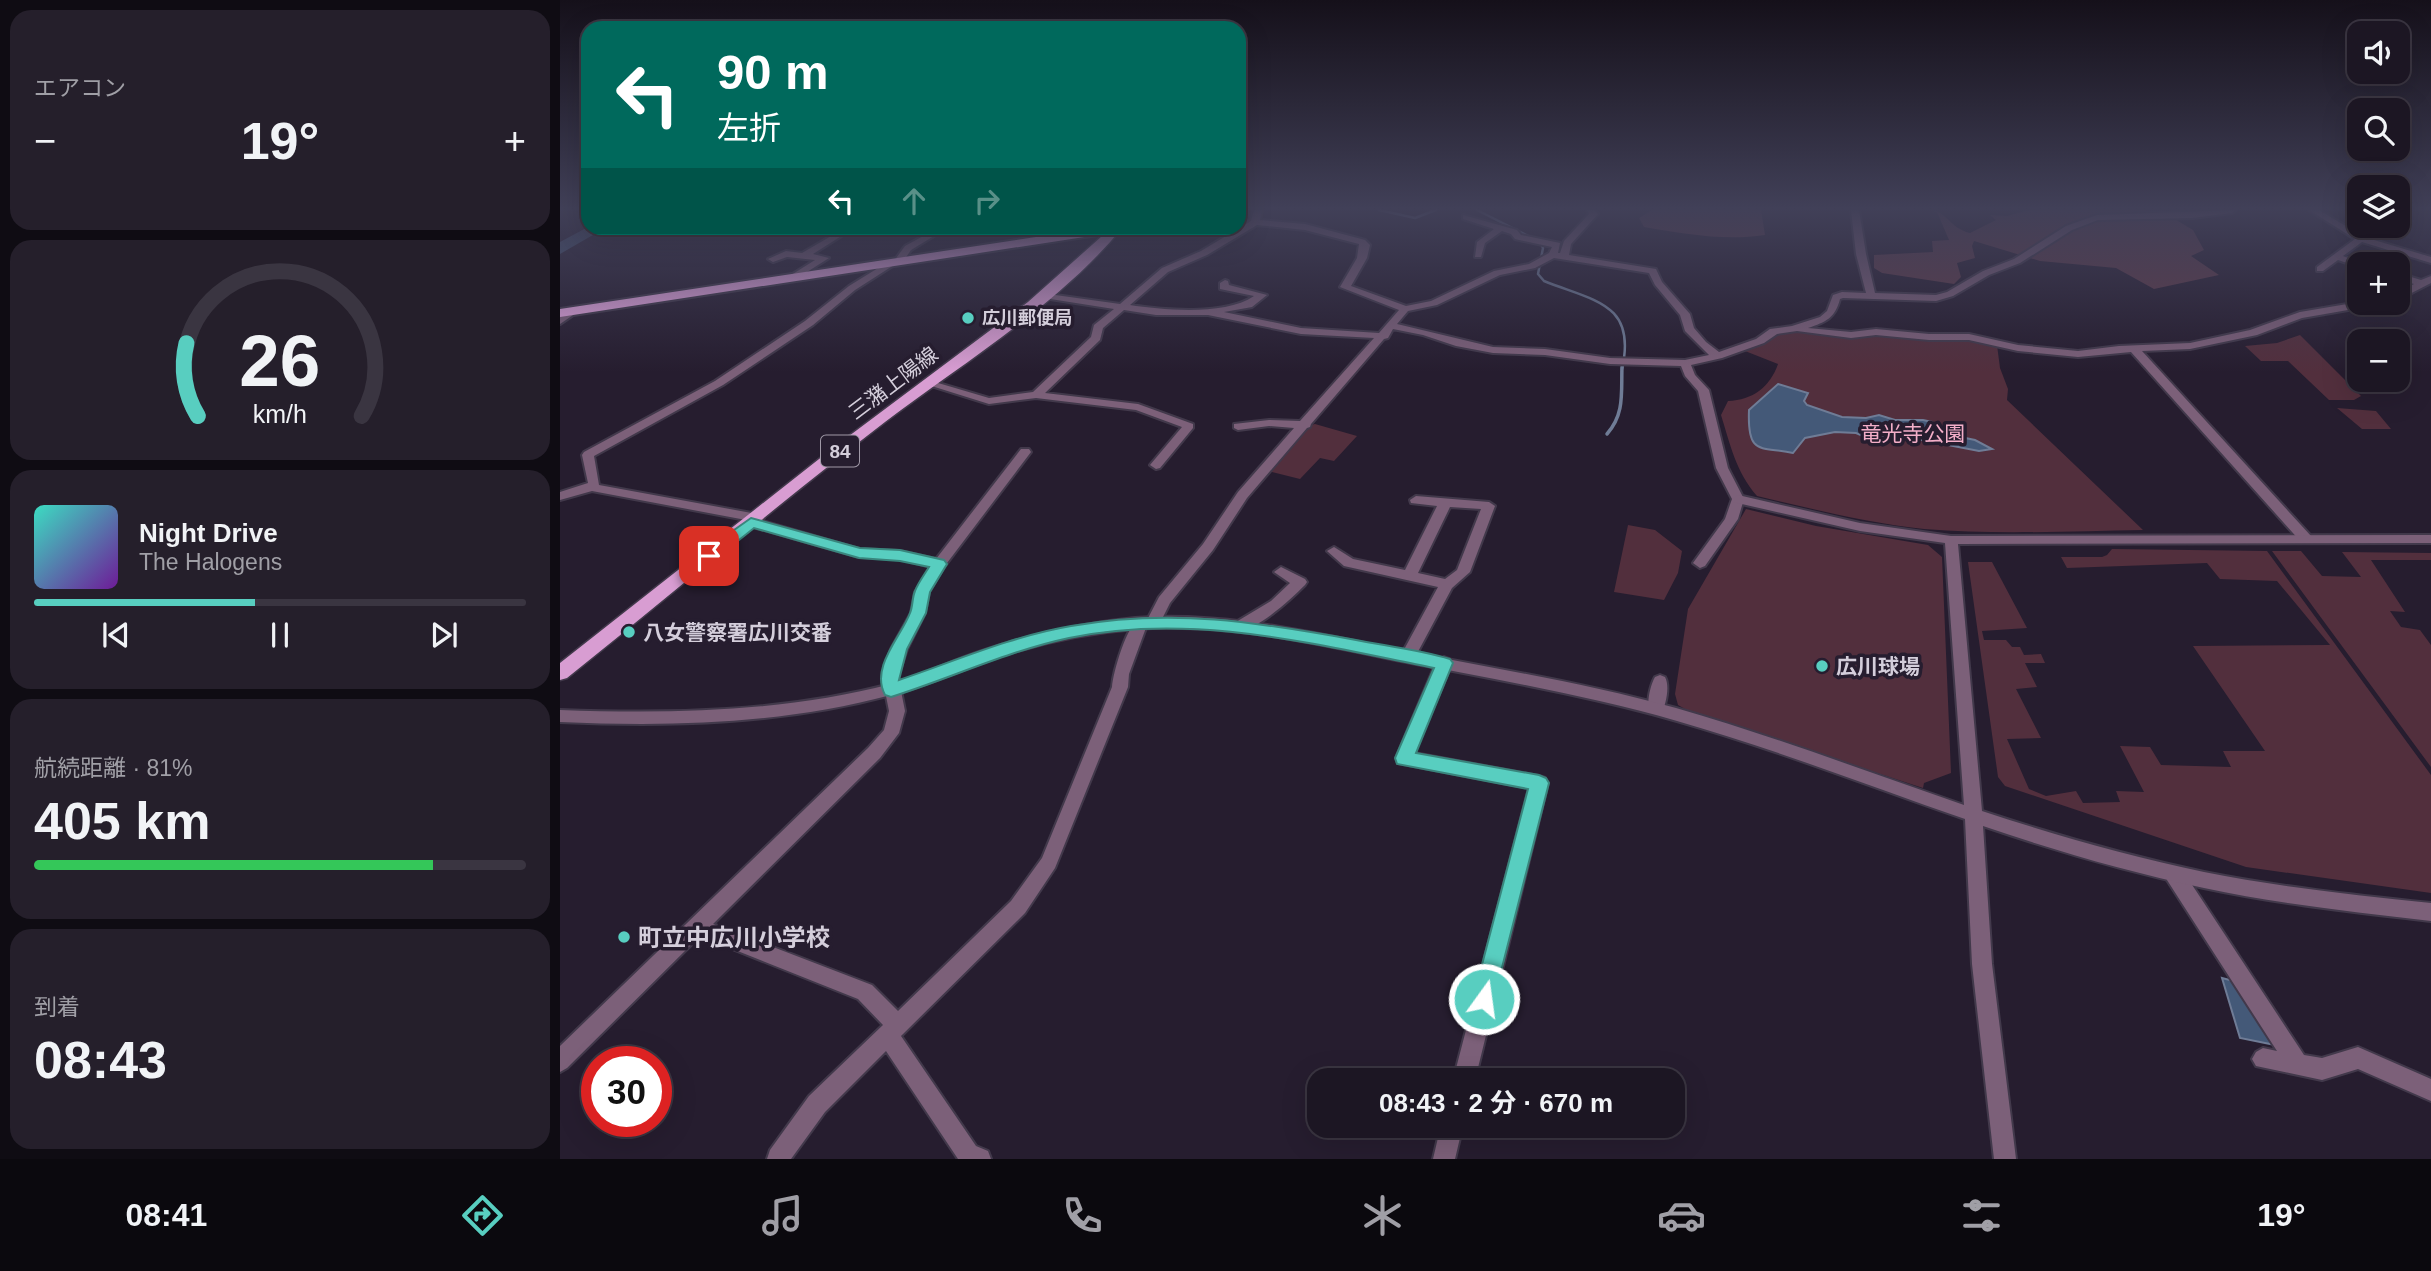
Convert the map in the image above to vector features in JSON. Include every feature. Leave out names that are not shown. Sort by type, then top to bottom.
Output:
[{"type":"highway","points":[[565,314],[882,264]]},
{"type":"main road","name":"三潴上陽線","points":[[560,673],[1082,264]]},
{"type":"street","points":[[793,278],[815,264]]},
{"type":"street","points":[[592,487],[594,482],[588,455],[719,383],[809,323],[852,288],[892,264]]},
{"type":"street","points":[[1036,395],[1096,338],[1098,327],[1118,307],[1165,270],[1179,264]]},
{"type":"street","points":[[1358,264],[1345,287],[1405,309],[1434,303],[1497,273],[1537,264]]},
{"type":"street","points":[[1609,264],[1653,271],[1658,283],[1685,314],[1689,329],[1702,344],[1718,356]]},
{"type":"street","points":[[1863,264],[1871,295]]},
{"type":"street","points":[[1793,329],[1824,319],[1832,312],[1836,297],[1852,294],[1920,299],[1950,294],[1986,273],[2009,264]]},
{"type":"street","points":[[2320,269],[2327,264]]},
{"type":"street","points":[[2410,290],[2427,281]]},
{"type":"street","points":[[1044,295],[1156,312],[1208,312],[1248,305],[1262,295],[1223,287],[1226,283]]},
{"type":"street","points":[[1392,326],[1425,332],[1456,343],[1493,349],[1545,352],[1610,361],[1685,363],[1718,356],[1760,341],[1774,331],[1793,329],[1852,335],[1876,332],[1929,337],[1969,337],[2018,348],[2078,354],[2190,346],[2276,327],[2300,315],[2347,307]]},
{"type":"street","points":[[778,1158],[817,1104],[1018,907],[1049,862],[1120,687],[1121,674],[1161,601],[1207,548],[1229,512],[1405,309]]},
{"type":"street","points":[[1208,312],[1301,331],[1384,336]]},
{"type":"street","points":[[2133,348],[2306,539]]},
{"type":"street","points":[[1685,363],[1690,376],[1703,390],[1722,468],[1738,499],[1731,519],[1700,563]]},
{"type":"street","points":[[928,383],[989,401],[1036,395],[1138,407],[1189,426],[1156,465]]},
{"type":"street","points":[[1238,426],[1269,423],[1306,425]]},
{"type":"street","points":[[560,1061],[699,927],[891,733],[897,711],[890,676],[899,649],[918,613],[922,592],[939,564],[1025,453]]},
{"type":"street","points":[[560,496],[592,487],[754,520],[859,553],[900,555],[939,564]]},
{"type":"street","points":[[1738,499],[1848,525],[1951,540],[2431,539]]},
{"type":"street","points":[[1408,656],[1447,583],[1462,572],[1489,506],[1416,500]]},
{"type":"street","points":[[1410,575],[1445,503]]},
{"type":"street","points":[[1951,540],[1974,817],[1982,964],[2005,1159]]},
{"type":"street","points":[[1334,551],[1349,563],[1447,583]]},
{"type":"street","points":[[1241,626],[1276,604],[1300,582],[1281,572]]},
{"type":"street","points":[[560,716],[698,716],[784,710],[891,690],[1035,640],[1073,631],[1189,621],[1241,626],[1444,663],[1656,708],[1974,817],[2174,874],[2286,894],[2431,912]]},
{"type":"street","points":[[1444,663],[1404,758],[1539,783],[1467,1068]]},
{"type":"street","points":[[1656,708],[1660,681]]},
{"type":"street","points":[[2174,874],[2298,1065]]},
{"type":"street","points":[[699,927],[865,992],[893,1030],[968,1153],[980,1159]]},
{"type":"street","points":[[2263,1059],[2322,1069],[2358,1058],[2431,1090]]},
{"type":"street","points":[[1444,1159],[1449,1138]]},
{"type":"green space","name":"竜光寺公園","points":[[1794,332],[1848,337],[1887,335],[1894,338],[1959,342],[1959,339],[1997,345],[2000,368],[2008,389],[2007,400],[2143,530],[2006,532],[1924,529],[1819,511],[1757,496],[1739,467],[1721,415],[1728,401],[1753,395],[1765,386],[1778,364],[1745,351],[1776,335]]},
{"type":"green space","points":[[2300,335],[2347,382],[2347,392],[2357,392],[2361,396],[2354,400],[2329,400],[2288,361],[2261,361],[2245,346],[2277,343]]},
{"type":"green space","points":[[2337,408],[2376,411],[2391,429],[2362,429]]},
{"type":"green space","points":[[1311,425],[1357,436],[1334,461],[1320,458],[1300,479],[1272,472],[1271,468]]},
{"type":"green space","name":"広川球場","points":[[1746,509],[1816,526],[1928,545],[1942,557],[1951,773],[1924,783],[1923,788],[1690,712],[1678,705],[1675,694],[1688,609]]},
{"type":"green space","points":[[1628,525],[1655,530],[1682,551],[1678,573],[1664,600],[1614,592]]},
{"type":"green space","points":[[2112,549],[2267,551],[2431,775],[2431,893],[2246,867],[2005,786],[1998,777],[1968,562],[1992,562],[2027,628],[1982,631],[1984,640],[2006,640],[2012,647],[2020,647],[2024,655],[2041,654],[2045,663],[2025,663],[2037,687],[2016,689],[2041,738],[2007,739],[2029,789],[2046,796],[2076,791],[2083,803],[2120,802],[2116,791],[2144,792],[2120,746],[2150,747],[2161,765],[2231,767],[2223,751],[2265,751],[2193,646],[2330,645],[2277,581],[2220,579],[2207,563],[2067,568],[2061,557],[2102,557]]},
{"type":"green space","points":[[2272,551],[2301,551],[2322,576],[2361,577],[2342,552],[2431,553],[2431,560],[2371,560],[2405,612],[2390,611],[2401,627],[2420,630],[2431,645],[2431,767]]},
{"type":"shaded area","points":[[1874,264],[1957,264],[1961,277],[1954,284],[1882,273],[1874,268]]},
{"type":"shaded area","points":[[2074,264],[2203,264],[2219,275],[2154,289],[2116,268]]},
{"type":"water","points":[[1778,384],[1808,393],[1804,401],[1807,405],[1842,417],[1866,418],[1879,415],[1895,420],[1923,420],[1932,422],[1946,434],[1975,440],[1992,449],[1979,451],[1891,434],[1870,439],[1856,433],[1835,432],[1805,438],[1793,453],[1764,449],[1754,442],[1751,436],[1749,410]]},
{"type":"water","points":[[2222,978],[2234,981],[2275,1045],[2240,1038]]},
{"type":"waterway","points":[[1540,264],[1538,274],[1544,281],[1595,300],[1617,317],[1623,330],[1625,347],[1622,369]]},
{"type":"waterway","points":[[1607,434],[1619,411],[1622,369]]},
{"type":"place","name":"広川郵便局","points":[[968,318]]},
{"type":"place","name":"八女警察署広川交番","points":[[629,632]]},
{"type":"place","name":"広川球場","points":[[1822,666]]},
{"type":"place","name":"町立中広川小学校","points":[[624,937]]},
{"type":"route","points":[[709,556],[751,522],[859,553],[900,555],[939,564],[922,592],[918,613],[899,649],[890,676],[891,690],[984,656],[1073,631],[1189,621],[1259,628],[1444,663],[1404,758],[1539,783],[1484,999]]}]
